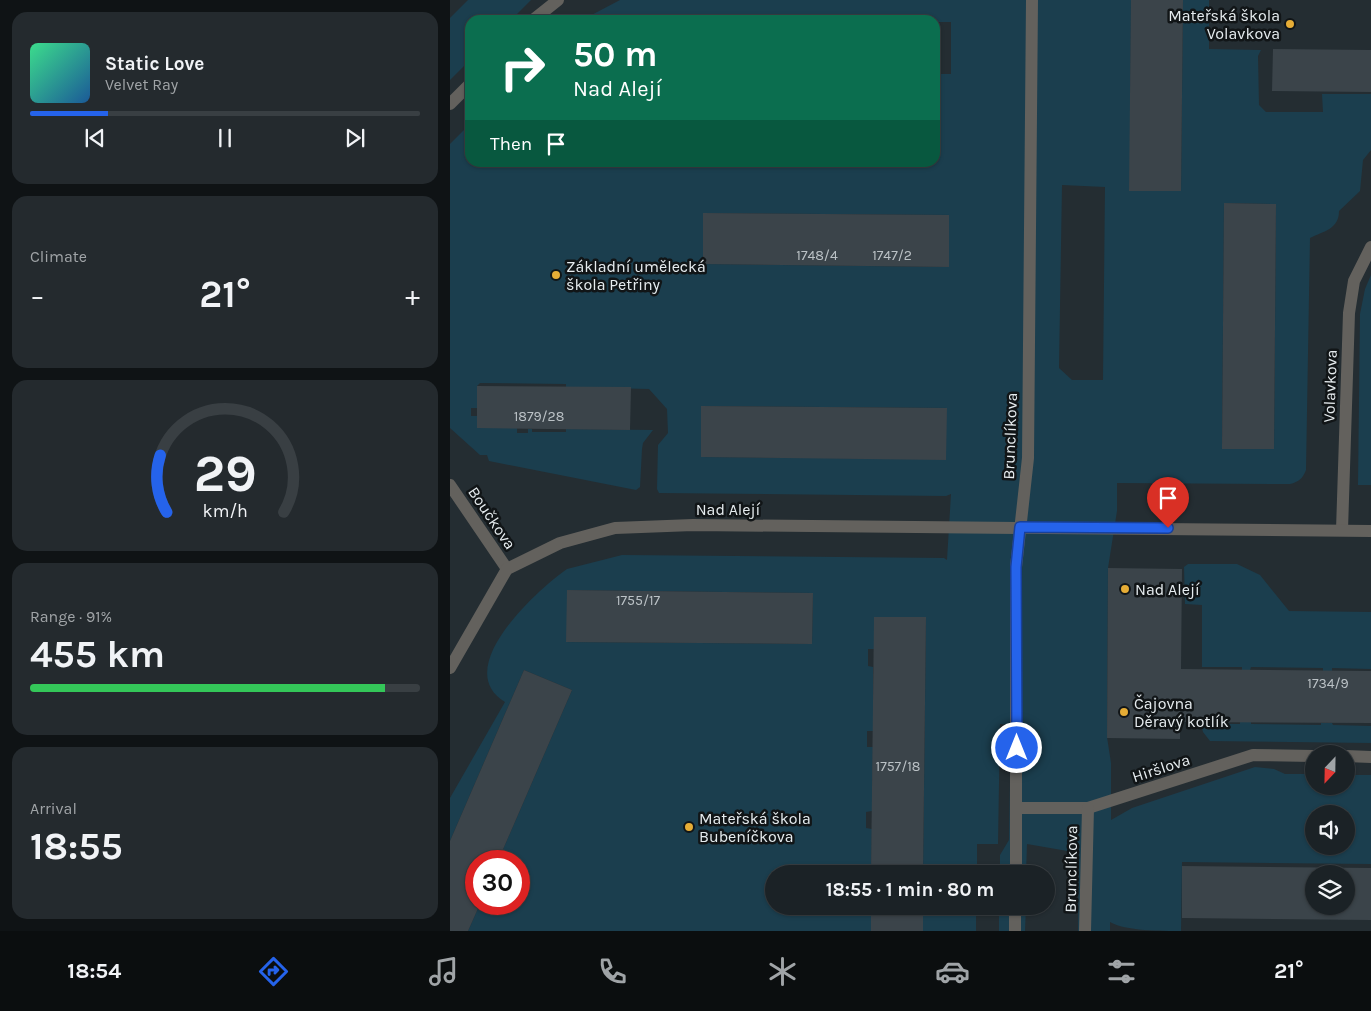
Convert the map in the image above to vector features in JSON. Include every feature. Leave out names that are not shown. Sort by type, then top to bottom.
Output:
[{"type":"street","points":[[539,15],[558,0]]},
{"type":"street","name":"Brunclíkova","points":[[1016,865],[1016,567],[1028,458],[1032,0]]},
{"type":"street","points":[[450,104],[465,89]]},
{"type":"street","name":"Volavkova","points":[[1342,530],[1349,314],[1354,281],[1371,247]]},
{"type":"street","name":"Boučkova","points":[[450,485],[507,569]]},
{"type":"street","name":"Nad Alejí","points":[[507,569],[560,543],[615,528],[693,525],[1371,531]]},
{"type":"street","points":[[450,668],[507,569]]},
{"type":"street","name":"Hiršlova","points":[[1017,808],[1088,808],[1253,755],[1305,756]]},
{"type":"street","points":[[1355,756],[1371,756]]},
{"type":"street","name":"Brunclíkova","points":[[1085,931],[1088,808]]},
{"type":"street","points":[[1015,915],[1015,931]]},
{"type":"shaded area","points":[[468,0],[531,0],[516,15],[465,15],[465,65],[450,80],[450,18]]},
{"type":"shaded area","points":[[620,0],[1131,0],[1130,191],[1181,191],[1183,0],[1209,0],[1209,49],[1261,50],[1258,56],[1259,105],[1266,112],[1323,112],[1322,94],[1371,94],[1371,150],[1363,160],[1360,191],[1339,211],[1334,226],[1310,238],[1306,470],[1304,475],[1298,481],[1290,484],[1117,483],[1117,511],[1108,568],[1107,737],[1111,763],[1111,820],[1132,808],[1255,767],[1274,769],[1285,774],[1305,774],[1305,795],[1355,795],[1355,775],[1371,775],[1371,864],[1182,862],[1181,931],[1134,929],[1110,922],[1110,931],[1078,931],[1079,853],[1027,844],[1026,865],[1000,865],[1000,855],[1009,840],[1011,725],[1000,724],[998,844],[977,844],[977,865],[923,865],[926,617],[874,617],[874,649],[868,649],[868,666],[873,667],[873,731],[867,731],[867,747],[873,747],[872,811],[866,812],[866,828],[872,829],[871,865],[765,865],[765,915],[871,915],[871,931],[468,931],[475,915],[530,915],[530,850],[503,850],[572,690],[524,670],[450,841],[450,798],[505,702],[491,688],[487,670],[493,651],[504,631],[553,579],[567,569],[622,555],[944,558],[947,560],[951,494],[946,496],[659,493],[657,489],[658,445],[668,433],[667,409],[649,389],[566,387],[566,384],[480,383],[477,386],[477,408],[471,408],[471,416],[477,416],[477,428],[517,428],[517,433],[528,433],[528,429],[532,429],[532,432],[566,432],[566,429],[653,430],[643,443],[640,487],[636,490],[489,461],[487,455],[480,455],[450,428],[450,144],[465,129],[465,167],[940,167],[940,74],[951,74],[951,22],[940,22],[940,15],[592,15]],"holes":[[[1062,185],[1105,187],[1103,380],[1072,380],[1059,368]],[[1224,203],[1276,204],[1274,449],[1222,449]],[[704,213],[949,215],[949,267],[703,264]],[[702,406],[946,408],[946,459],[701,457]],[[567,590],[813,593],[812,644],[567,642]]]},
{"type":"shaded area","points":[[1371,275],[1371,485],[1358,485],[1360,314],[1365,289]]},
{"type":"shaded area","points":[[1188,564],[1237,564],[1260,575],[1289,611],[1371,612],[1371,669],[1332,668],[1332,671],[1323,671],[1323,668],[1251,667],[1250,670],[1242,670],[1242,667],[1202,667],[1202,605],[1185,604],[1184,567]]},
{"type":"shaded area","points":[[1240,722],[1251,722],[1251,724],[1321,725],[1321,723],[1332,723],[1333,725],[1371,726],[1371,743],[1210,741],[1203,732],[1201,724],[1240,724]]},
{"type":"shaded area","points":[[923,915],[976,915],[976,931],[923,931]]},
{"type":"shaded area","points":[[999,915],[1026,915],[1025,931],[999,931]]},
{"type":"building","points":[[1131,0],[1183,0],[1181,191],[1129,191]]},
{"type":"building","points":[[1273,49],[1371,50],[1371,92],[1272,91]]},
{"type":"building","points":[[1224,203],[1276,204],[1274,449],[1222,449]]},
{"type":"building","points":[[703,213],[949,215],[949,267],[703,264]]},
{"type":"building","points":[[477,386],[631,387],[630,430],[477,428]]},
{"type":"building","points":[[701,406],[947,408],[946,460],[701,457]]},
{"type":"building","points":[[1108,568],[1182,569],[1181,669],[1371,671],[1371,723],[1180,722],[1180,739],[1107,738]]},
{"type":"building","points":[[567,590],[813,593],[812,644],[566,642]]},
{"type":"building","points":[[874,617],[926,617],[923,865],[871,865]]},
{"type":"building","points":[[524,670],[572,690],[503,850],[465,850],[465,915],[475,915],[468,931],[450,931],[450,841]]},
{"type":"building","points":[[1182,866],[1305,867],[1305,915],[1355,915],[1355,868],[1371,868],[1371,920],[1182,918]]},
{"type":"building","points":[[871,915],[923,915],[923,931],[871,931]]},
{"type":"place","name":"Mateřská škola Volavkova","points":[[1290,24]]},
{"type":"place","name":"Základní umělecká škola Petřiny","points":[[556,275]]},
{"type":"place","name":"Nad Alejí","points":[[1125,589]]},
{"type":"place","name":"Čajovna Děravý kotlík","points":[[1124,712]]},
{"type":"place","name":"Mateřská škola Bubeníčkova","points":[[689,827]]},
{"type":"route","points":[[1017,748],[1016,567],[1020,527],[1168,528]]}]
